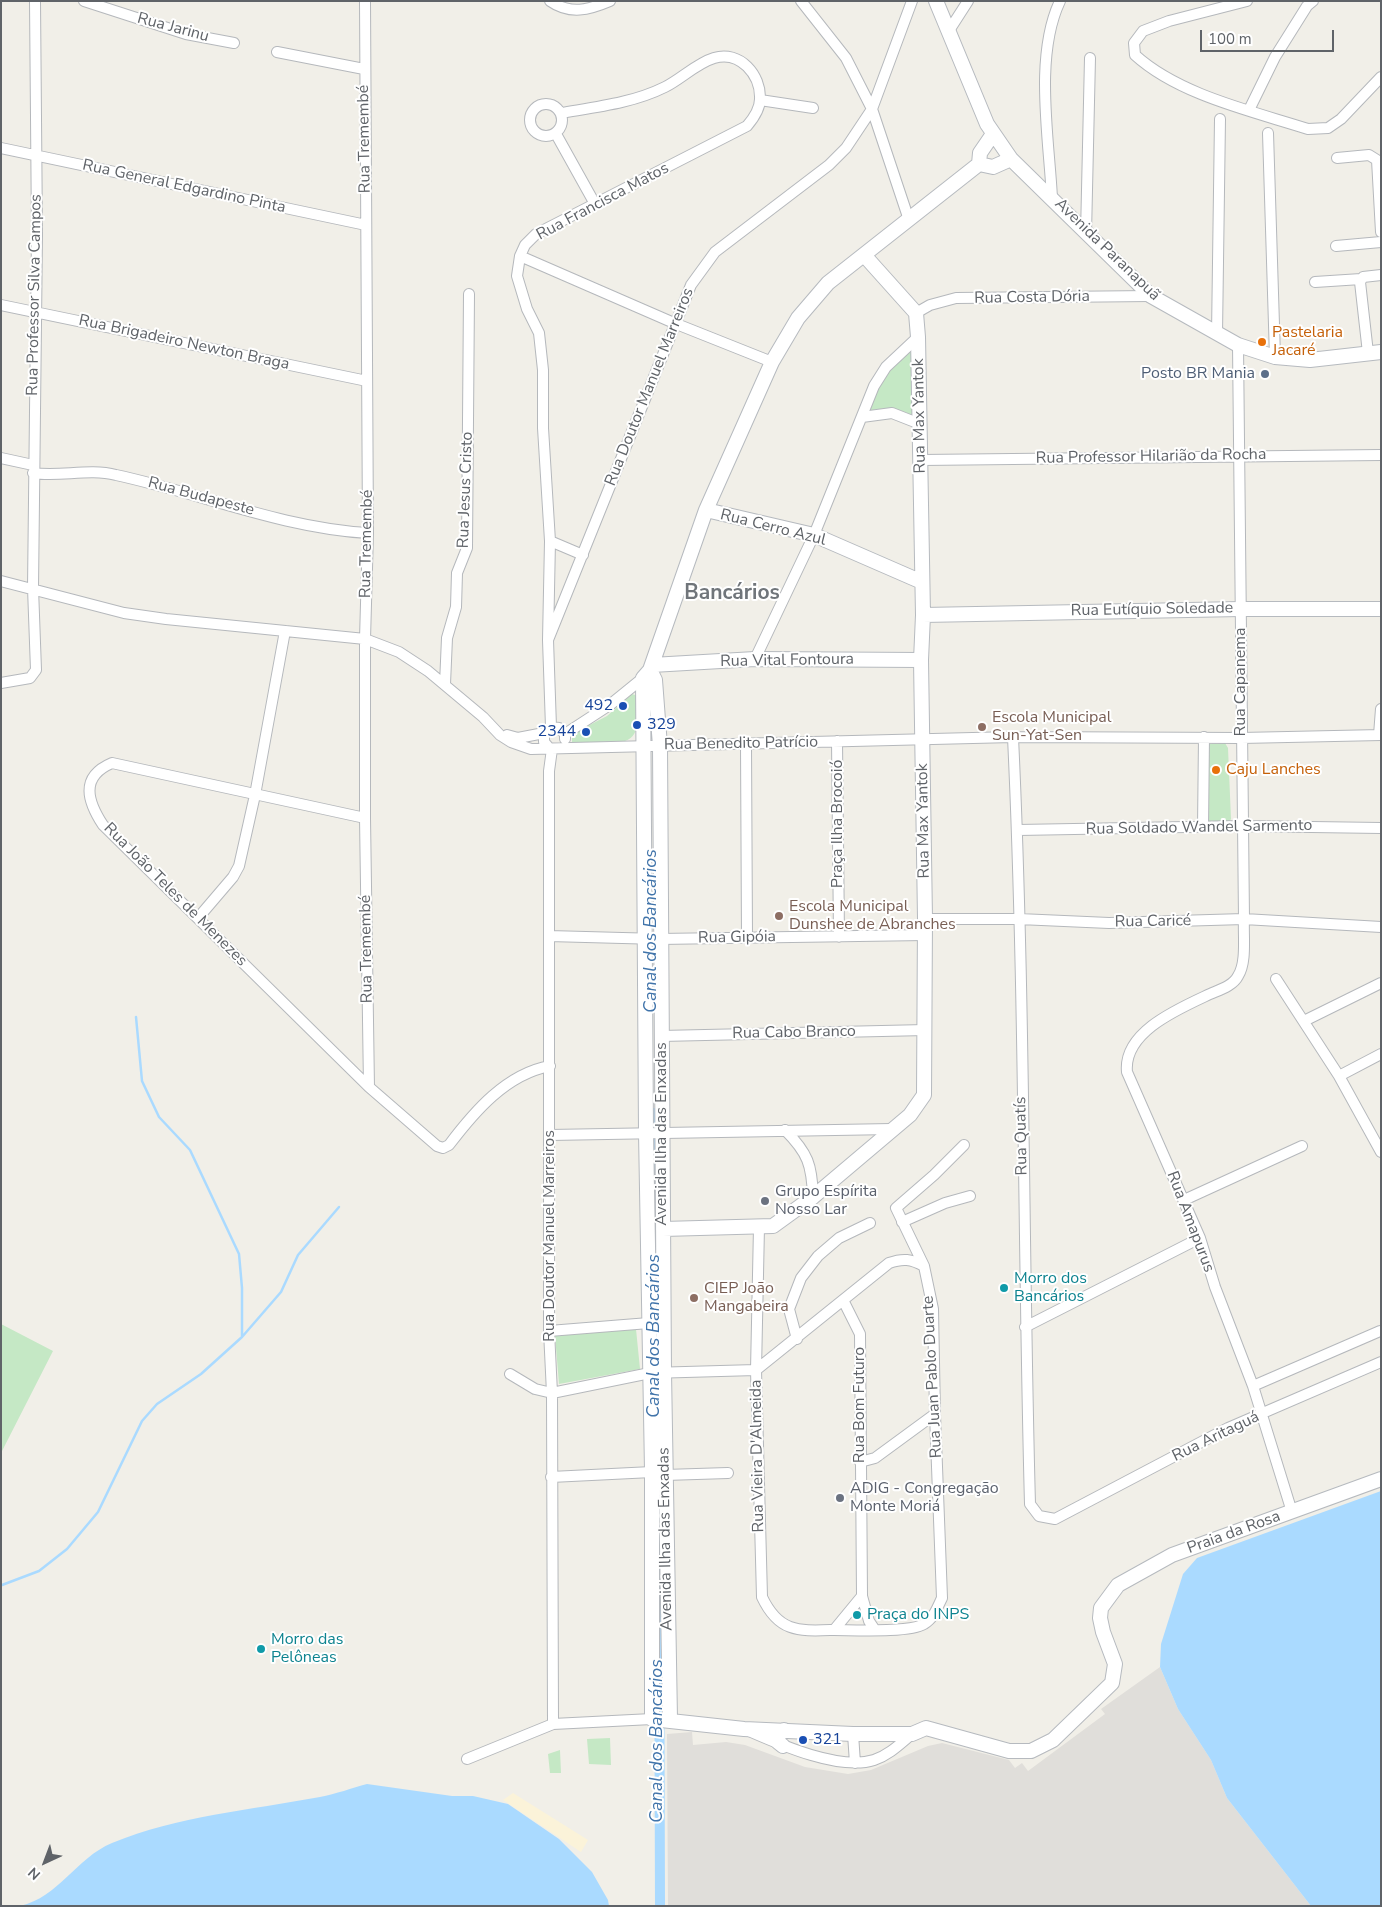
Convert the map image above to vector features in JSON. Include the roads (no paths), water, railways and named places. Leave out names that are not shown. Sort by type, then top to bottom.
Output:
[{"type":"street","name":"Rua Professor Silva Campos","points":[[1,683],[30,678],[36,670],[33,588],[36,312],[35,1]]},
{"type":"street","name":"Rua Jarinu","points":[[84,1],[186,34],[234,43]]},
{"type":"street","name":"Rua Tremembé","points":[[365,1],[368,533],[365,639],[365,818],[369,1087]]},
{"type":"street","points":[[550,1],[560,8],[577,10],[591,9],[610,1]]},
{"type":"street","points":[[801,1],[846,58],[872,109],[909,220]]},
{"type":"street","name":"Rua Doutor Manuel Marreiros","points":[[547,730],[548,640],[691,284],[716,252],[829,165],[846,148],[872,109],[912,1]]},
{"type":"street","name":"Avenida Paranapuã","points":[[936,1],[950,29],[993,134],[1011,158],[1151,296],[1238,345],[1275,357],[1310,360],[1374,352]]},
{"type":"street","points":[[950,29],[968,1]]},
{"type":"street","points":[[1052,198],[1046,95],[1047,54],[1052,17],[1060,1]]},
{"type":"street","points":[[1247,1],[1143,31],[1134,43],[1135,55],[1149,68],[1187,88],[1308,130],[1328,128],[1341,120],[1380,79]]},
{"type":"street","points":[[1249,110],[1275,57],[1312,1]]},
{"type":"street","points":[[278,52],[364,69]]},
{"type":"street","points":[[561,113],[636,98],[664,87],[714,58],[732,57],[745,63],[757,80],[760,100],[813,108]]},
{"type":"street","points":[[1086,234],[1090,58]]},
{"type":"street","name":"Rua Francisca Matos","points":[[520,256],[525,245],[536,234],[747,126],[755,116],[760,100]]},
{"type":"street","points":[[546,104],[555,106],[561,113],[562,126],[556,134],[547,137],[538,135],[532,128],[531,114],[537,107],[546,104]]},
{"type":"street","points":[[1217,334],[1220,119]]},
{"type":"street","points":[[1268,133],[1275,357]]},
{"type":"street","points":[[556,134],[595,204]]},
{"type":"street","points":[[565,734],[611,704],[650,673],[706,510],[772,362],[798,318],[828,283],[979,164],[980,153],[993,134]]},
{"type":"street","name":"Rua General Edgardino Pinta","points":[[1,148],[366,225]]},
{"type":"street","points":[[1337,158],[1370,155],[1377,160],[1381,232]]},
{"type":"street","points":[[979,164],[993,166],[1011,158]]},
{"type":"street","points":[[1336,246],[1381,242]]},
{"type":"street","points":[[864,255],[916,313]]},
{"type":"street","points":[[548,640],[550,542],[539,332],[527,309],[517,276],[520,256],[674,323],[772,362]]},
{"type":"street","points":[[1315,282],[1361,279],[1363,276],[1381,275]]},
{"type":"street","points":[[1361,279],[1374,352]]},
{"type":"street","name":"Rua Jesus Cristo","points":[[445,684],[447,638],[456,607],[457,573],[466,548],[469,294]]},
{"type":"street","name":"Rua Costa Dória","points":[[916,313],[930,305],[956,298],[1151,296]]},
{"type":"street","name":"Rua Brigadeiro Newton Braga","points":[[1,305],[367,381]]},
{"type":"street","name":"Rua Max Yantok","points":[[663,1229],[773,1226],[784,1220],[916,1110],[924,1095],[926,1030],[924,740],[921,660],[923,615],[922,460],[916,313]]},
{"type":"street","points":[[755,659],[814,535],[874,386],[886,368],[918,337]]},
{"type":"street","name":"Rua Capanema","points":[[1230,985],[1238,978],[1242,968],[1244,919],[1238,345]]},
{"type":"street","points":[[862,417],[892,413],[920,424]]},
{"type":"street","name":"Rua Professor Hilarião da Rocha","points":[[922,460],[1381,455]]},
{"type":"street","name":"Rua Budapeste","points":[[1,458],[33,469],[67,474],[78,472],[115,474],[273,517],[336,531],[368,533]]},
{"type":"street","name":"Rua Cerro Azul","points":[[706,510],[814,535],[922,582]]},
{"type":"street","points":[[550,542],[583,555]]},
{"type":"street","points":[[1,581],[124,613],[365,639],[400,652],[445,684],[493,728],[518,738],[547,730],[559,728],[565,734],[565,743],[553,749],[544,742],[547,730]]},
{"type":"street","name":"Rua Eutíquio Soledade","points":[[923,615],[1241,609],[1381,609]]},
{"type":"street","points":[[198,918],[237,872],[255,795],[285,631]]},
{"type":"street","name":"Rua Vital Fontoura","points":[[650,673],[755,659],[921,660]]},
{"type":"street","name":"Avenida Ilha das Enxadas","points":[[650,673],[643,745],[645,939],[654,1132],[663,1229],[657,1372],[658,1474],[653,1719]]},
{"type":"street","name":"Avenida Ilha das Enxadas","points":[[650,673],[660,746],[661,1036],[654,1132],[649,1323],[657,1372]]},
{"type":"street","points":[[1380,735],[1381,709]]},
{"type":"street","name":"Rua Benedito Patrício","points":[[493,728],[500,735],[530,749],[1013,737],[1241,738],[1380,735]]},
{"type":"street","name":"Rua Quatís","points":[[1013,737],[1018,830],[1025,1327],[1030,1504],[1039,1516],[1055,1519]]},
{"type":"street","points":[[1203,827],[1204,737]]},
{"type":"street","name":"Praça Ilha Brocoió","points":[[837,741],[839,937]]},
{"type":"street","points":[[746,744],[747,937]]},
{"type":"street","name":"Rua Doutor Manuel Marreiros","points":[[553,749],[549,771],[549,1330],[552,1393],[551,1477],[554,1724]]},
{"type":"street","name":"Rua João Teles de Menezes","points":[[365,818],[112,763],[97,775],[90,784],[88,793],[91,807],[103,825],[369,1087],[437,1146],[443,1148],[449,1146],[472,1114],[520,1075],[536,1068],[550,1066]]},
{"type":"street","name":"Rua Soldado Wandel Sarmento","points":[[1018,830],[1242,826],[1381,828]]},
{"type":"street","name":"Rua Caricé","points":[[925,919],[1019,919],[1109,923],[1244,919],[1381,927]]},
{"type":"street","name":"Rua Gipóia","points":[[549,936],[660,939],[925,936]]},
{"type":"street","points":[[1276,979],[1339,1076],[1381,1152]]},
{"type":"street","points":[[1304,1021],[1381,983]]},
{"type":"street","name":"Rua Amapurus","points":[[1230,985],[1186,1005],[1140,1035],[1130,1048],[1126,1060],[1126,1072],[1200,1238],[1215,1287],[1254,1386],[1292,1512]]},
{"type":"street","name":"Rua Cabo Branco","points":[[661,1036],[926,1030]]},
{"type":"street","points":[[1339,1076],[1380,1056]]},
{"type":"street","points":[[550,1135],[892,1129]]},
{"type":"street","points":[[785,1130],[800,1145],[809,1160],[812,1177],[812,1197]]},
{"type":"street","name":"Rua Juan Pablo Duarte","points":[[875,1630],[902,1629],[924,1625],[933,1616],[942,1598],[933,1309],[924,1266],[896,1208],[964,1146]]},
{"type":"street","points":[[1184,1200],[1302,1146]]},
{"type":"street","points":[[902,1222],[945,1203],[970,1196]]},
{"type":"street","points":[[797,1338],[789,1309],[792,1296],[801,1278],[818,1256],[839,1238],[870,1224]]},
{"type":"street","name":"Rua Vieira D'Almeida","points":[[759,1227],[756,1370],[762,1597],[769,1612],[782,1624],[799,1631],[875,1630]]},
{"type":"street","points":[[1025,1327],[1200,1238]]},
{"type":"street","points":[[510,1374],[535,1389],[552,1393],[657,1372],[756,1370],[844,1302],[889,1263],[901,1258],[913,1260],[924,1266]]},
{"type":"street","name":"Rua Bom Futuro","points":[[844,1302],[860,1334],[862,1596],[869,1621],[875,1630]]},
{"type":"street","points":[[549,1330],[649,1323]]},
{"type":"street","points":[[1254,1386],[1380,1332]]},
{"type":"street","name":"Rua Aritaguá","points":[[1055,1519],[1228,1428],[1381,1362]]},
{"type":"street","points":[[860,1462],[876,1458],[935,1414]]},
{"type":"street","points":[[551,1477],[728,1473]]},
{"type":"street","name":"Avenida Ilha das Enxadas","points":[[658,1474],[669,1719]]},
{"type":"street","name":"Praia da Rosa","points":[[912,1734],[926,1728],[1020,1753],[1031,1751],[1047,1744],[1112,1684],[1115,1664],[1103,1632],[1101,1608],[1118,1585],[1172,1555],[1381,1478]]},
{"type":"street","points":[[834,1630],[862,1596]]},
{"type":"street","points":[[468,1759],[554,1724],[669,1719],[744,1729],[853,1734],[912,1734]]},
{"type":"street","points":[[744,1729],[782,1746],[829,1759],[855,1762],[873,1760],[886,1754],[912,1734]]},
{"type":"street","points":[[782,1746],[778,1742],[777,1736],[784,1730]]},
{"type":"street","points":[[853,1734],[855,1762]]},
{"type":"water","points":[[1381,1491],[1381,1906],[1311,1906],[1227,1798],[1211,1760],[1178,1709],[1160,1667],[1161,1644],[1183,1574],[1197,1558]]},
{"type":"water","points":[[367,1784],[452,1796],[473,1796],[508,1804],[559,1839],[592,1872],[608,1900],[609,1906],[20,1906],[46,1894],[99,1850],[137,1834],[188,1820],[326,1796]]},
{"type":"waterway","points":[[136,1017],[142,1081],[159,1117],[190,1150],[239,1254],[242,1288],[242,1336]]},
{"type":"waterway","name":"Canal dos Bancários","points":[[653,1113],[655,1228]]},
{"type":"waterway","points":[[2,1585],[39,1571],[67,1549],[98,1512],[142,1421],[157,1404],[201,1374],[242,1337],[281,1292],[298,1255],[339,1207]]},
{"type":"waterway","name":"Canal dos Bancários","points":[[659,1560],[660,1906]]},
{"type":"place","name":"Pastelaria Jacaré","points":[[1262,342]]},
{"type":"place","name":"Posto BR Mania","points":[[1265,374]]},
{"type":"place","name":"492","points":[[623,706]]},
{"type":"place","name":"329","points":[[637,725]]},
{"type":"place","name":"Escola Municipal Sun-Yat-Sen","points":[[982,727]]},
{"type":"place","name":"2344","points":[[586,732]]},
{"type":"place","name":"Caju Lanches","points":[[1216,770]]},
{"type":"place","name":"Escola Municipal Dunshee de Abranches","points":[[779,916]]},
{"type":"place","name":"Grupo Espírita Nosso Lar","points":[[765,1201]]},
{"type":"place","name":"Morro dos Bancários","points":[[1004,1288]]},
{"type":"place","name":"CIEP João Mangabeira","points":[[694,1298]]},
{"type":"place","name":"ADIG - Congregação Monte Moriá","points":[[840,1498]]},
{"type":"place","name":"Praça do INPS","points":[[857,1615]]},
{"type":"place","name":"Morro das Pelôneas","points":[[261,1649]]},
{"type":"place","name":"321","points":[[803,1740]]},
{"type":"district","name":"Bancários","points":[[732,594]]}]
